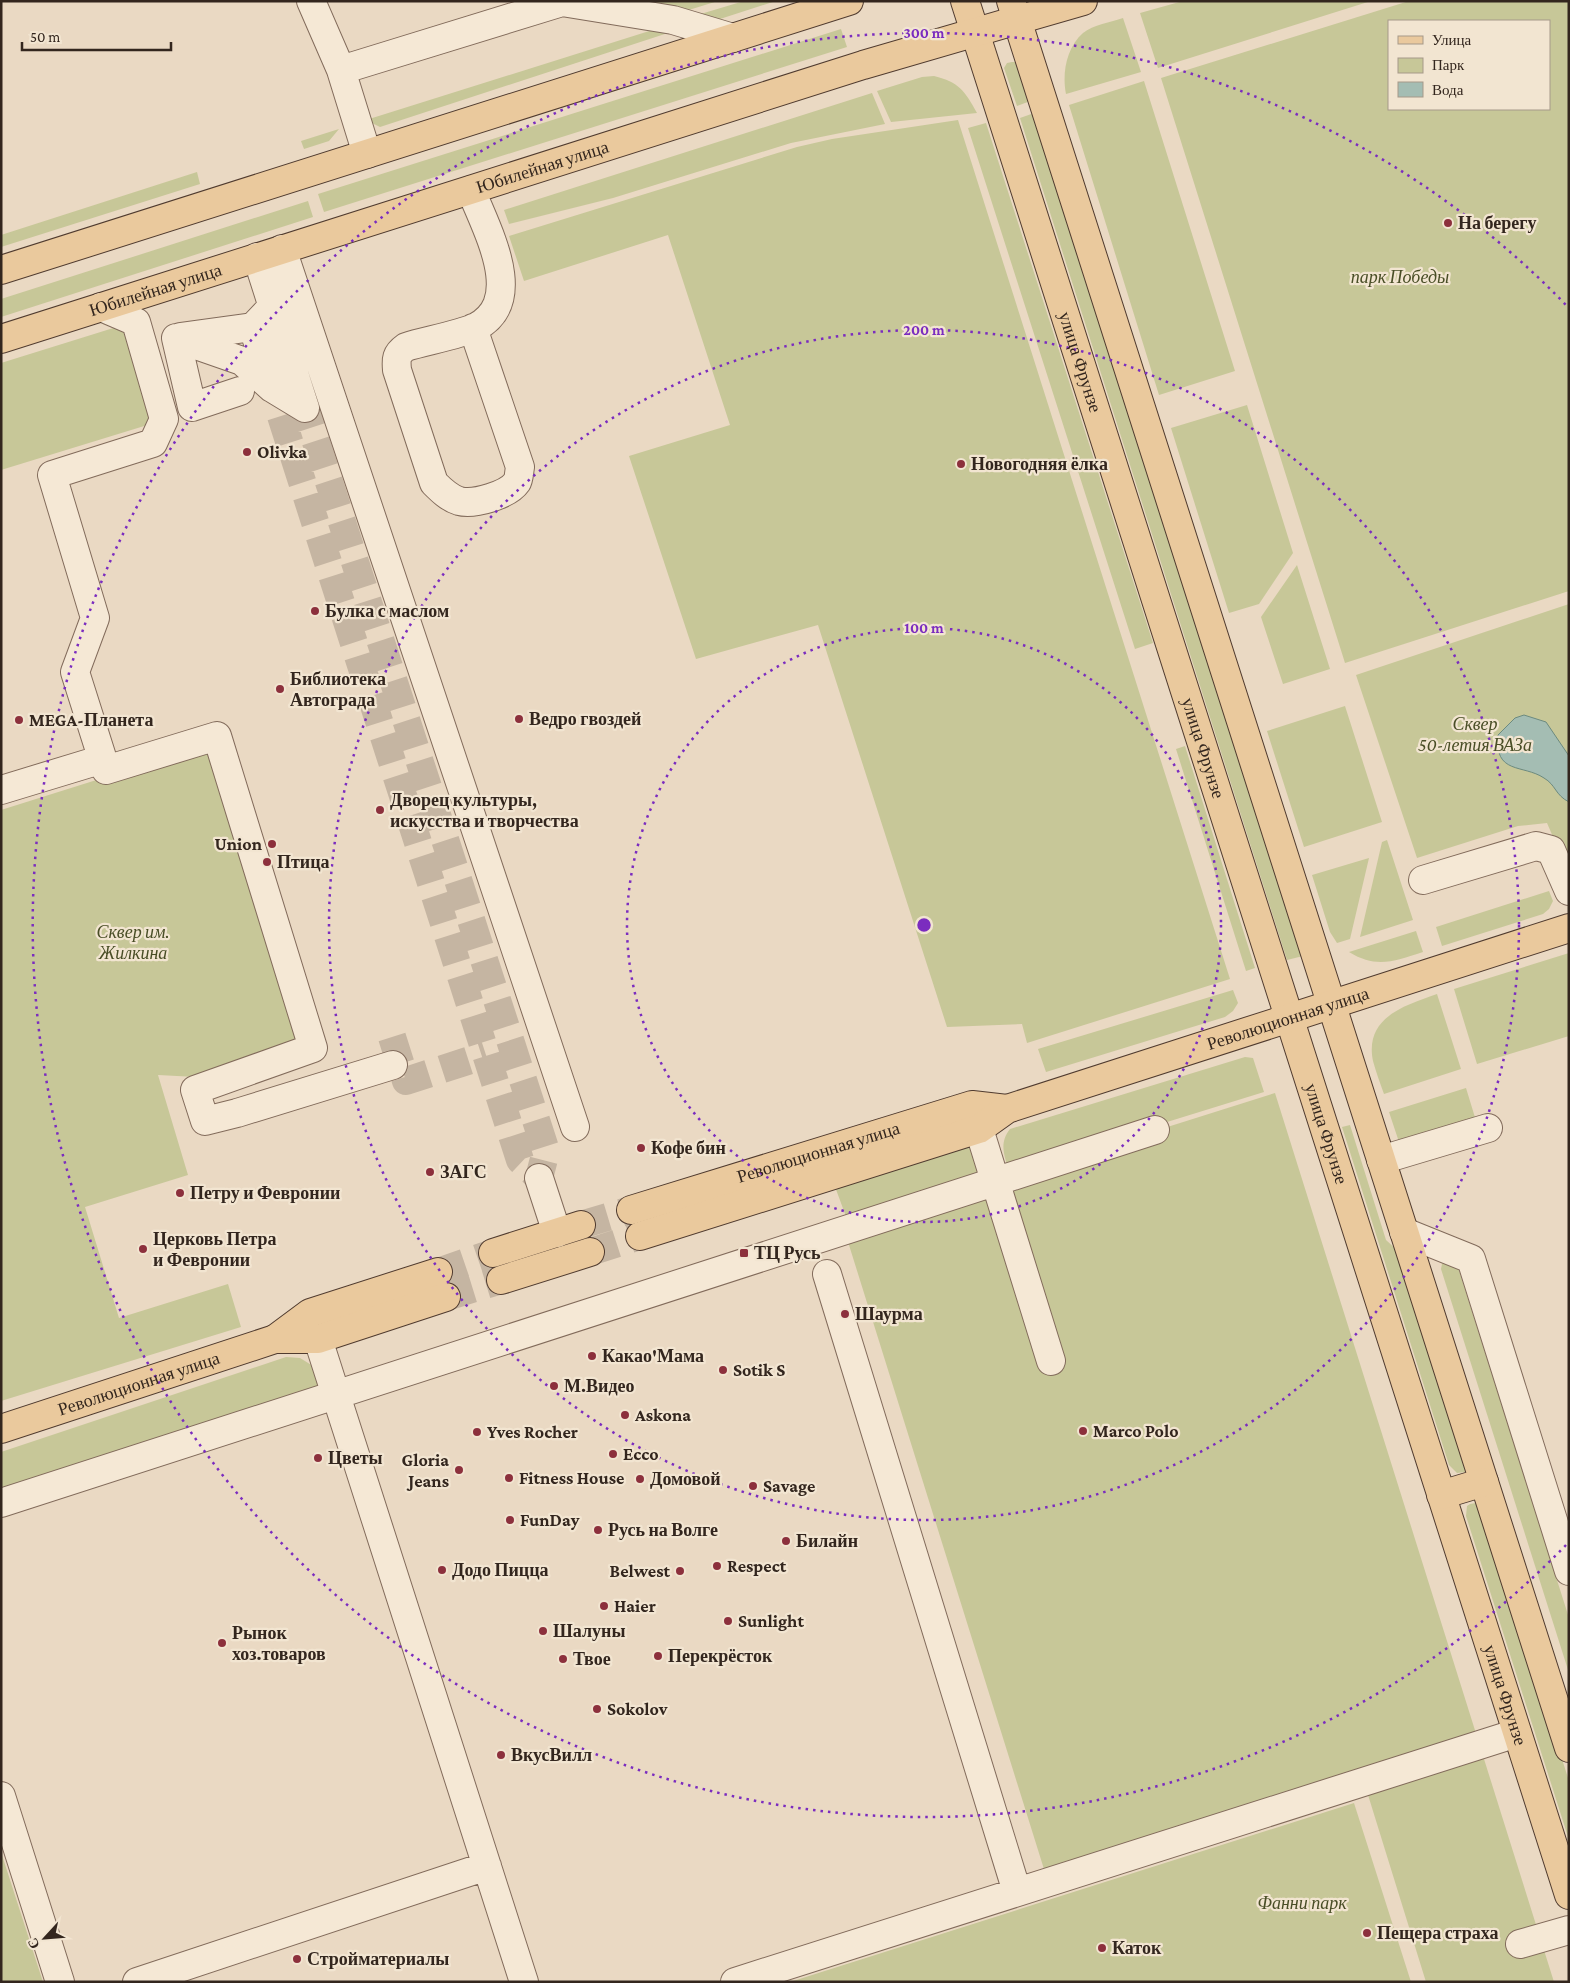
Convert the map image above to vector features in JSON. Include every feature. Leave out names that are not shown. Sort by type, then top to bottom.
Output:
[{"type":"main road","points":[[1,270],[849,1]]},
{"type":"main road","name":"улица Фрунзе","points":[[965,1],[1569,1895]]},
{"type":"main road","name":"Юбилейная улица","points":[[1,339],[863,65],[975,32],[1014,11],[1084,1]]},
{"type":"main road","points":[[1014,11],[1567,1736]]},
{"type":"main road","name":"Революционная улица","points":[[640,1236],[979,1129],[1006,1109],[1569,928]]},
{"type":"main road","name":"Революционная улица","points":[[631,1210],[972,1105],[1006,1109]]},
{"type":"main road","points":[[493,1253],[569,1229]]},
{"type":"main road","points":[[501,1280],[590,1252]]},
{"type":"main road","name":"Революционная улица","points":[[275,1339],[310,1313],[438,1272]]},
{"type":"main road","name":"Революционная улица","points":[[1,1429],[275,1339],[318,1339],[446,1298]]},
{"type":"main road","points":[[1441,1495],[1484,1482]]},
{"type":"street","points":[[311,1],[341,70],[367,154]]},
{"type":"street","points":[[341,70],[495,11],[562,2],[673,20],[732,38]]},
{"type":"street","points":[[471,190],[502,274],[501,291],[496,308],[485,321],[473,328],[406,347],[398,352],[396,359],[397,370],[434,483],[445,494],[460,501],[489,498],[507,491],[518,482],[520,467],[473,328]]},
{"type":"street","points":[[270,253],[299,295],[574,1128]]},
{"type":"street","points":[[101,307],[176,338],[242,362],[272,388],[305,408],[272,307],[270,253]]},
{"type":"street","points":[[176,338],[252,327],[272,307]]},
{"type":"street","points":[[136,322],[164,419],[153,443],[52,475],[95,618],[74,672],[106,770],[217,736],[313,1048],[196,1090],[205,1121],[237,1114],[393,1065]]},
{"type":"street","points":[[252,327],[281,416]]},
{"type":"street","points":[[176,338],[192,407],[240,391]]},
{"type":"street","points":[[1,790],[103,759]]},
{"type":"street","points":[[1423,880],[1536,846],[1551,850],[1569,892]]},
{"type":"street","points":[[1381,1160],[1488,1128]]},
{"type":"street","points":[[979,1129],[1051,1361]]},
{"type":"street","points":[[1,1502],[1155,1130]]},
{"type":"street","points":[[540,1178],[569,1229]]},
{"type":"street","points":[[1404,1232],[1470,1259],[1569,1571]]},
{"type":"street","points":[[828,1274],[1017,1892]]},
{"type":"street","points":[[318,1339],[524,1982]]},
{"type":"street","points":[[735,1982],[1517,1733]]},
{"type":"street","points":[[1,1796],[60,1982]]},
{"type":"street","points":[[136,1982],[487,1866]]},
{"type":"street","points":[[1520,1944],[1569,1930]]},
{"type":"green space","points":[[641,1],[718,1],[679,13]]},
{"type":"green space","points":[[744,1],[776,1],[720,19],[711,20],[694,16]]},
{"type":"green space","points":[[1183,1],[1371,1],[1158,68],[1140,13]]},
{"type":"green space","name":"парк Победы","points":[[1409,1],[1569,1],[1569,591],[1345,663],[1161,78]]},
{"type":"green space","points":[[1123,18],[1141,72],[1066,94],[1065,70],[1069,54],[1077,39],[1092,28]]},
{"type":"green space","points":[[662,27],[674,31],[380,127],[366,120]]},
{"type":"green space","points":[[841,29],[847,47],[324,212],[318,194]]},
{"type":"green space","points":[[1017,62],[1033,100],[1017,106],[1004,68],[1007,63]]},
{"type":"green space","points":[[934,76],[950,81],[960,88],[977,113],[891,122],[877,91],[922,77]]},
{"type":"green space","points":[[1144,81],[1235,371],[1159,395],[1069,105]]},
{"type":"green space","points":[[872,93],[885,124],[791,143],[613,198],[509,224],[504,210]]},
{"type":"green space","points":[[1037,112],[1303,956],[1287,960],[1020,118]]},
{"type":"green space","points":[[958,120],[1230,979],[1027,1043],[1022,1024],[947,1027],[818,625],[696,659],[629,456],[730,425],[668,235],[524,281],[509,236],[797,147],[832,139]]},
{"type":"green space","points":[[986,123],[1153,643],[1135,649],[968,128]]},
{"type":"green space","points":[[339,129],[329,141],[304,149],[301,141]]},
{"type":"green space","points":[[197,172],[200,184],[1,247],[1,235]]},
{"type":"green space","points":[[308,201],[313,217],[1,317],[1,299]]},
{"type":"green space","points":[[123,325],[154,423],[1,470],[1,363]]},
{"type":"green space","points":[[1247,405],[1293,553],[1259,604],[1229,613],[1171,428]]},
{"type":"green space","points":[[1297,565],[1330,669],[1283,684],[1261,617]]},
{"type":"green space","name":"Сквер 50-летия ВАЗа","points":[[1569,604],[1569,874],[1547,823],[1518,826],[1417,858],[1356,675]]},
{"type":"green space","points":[[1345,706],[1382,822],[1304,847],[1267,731]]},
{"type":"green space","name":"Сквер им. Жилкина","points":[[211,744],[301,1042],[196,1077],[158,1075],[188,1175],[85,1207],[119,1318],[228,1284],[241,1327],[1,1401],[1,810]]},
{"type":"green space","points":[[1185,746],[1255,968],[1246,971],[1176,749]]},
{"type":"green space","points":[[1387,840],[1413,920],[1360,937],[1382,842]]},
{"type":"green space","points":[[1369,858],[1350,939],[1337,943],[1330,932],[1312,875]]},
{"type":"green space","points":[[1549,891],[1553,901],[1549,909],[1543,914],[1442,946],[1436,927]]},
{"type":"green space","points":[[1416,931],[1423,952],[1386,962],[1377,962],[1349,952]]},
{"type":"green space","points":[[1569,953],[1569,1036],[1477,1064],[1454,989]]},
{"type":"green space","points":[[1233,990],[1238,1003],[1233,1011],[1225,1017],[1046,1072],[1038,1049]]},
{"type":"green space","points":[[1437,994],[1461,1069],[1384,1094],[1373,1061],[1372,1046],[1375,1034],[1381,1023],[1390,1015],[1401,1008]]},
{"type":"green space","points":[[1245,1057],[1253,1058],[1264,1092],[1009,1171],[1004,1154],[1004,1139],[1010,1129]]},
{"type":"green space","points":[[1466,1088],[1477,1124],[1402,1143],[1398,1139],[1389,1112]]},
{"type":"green space","points":[[1275,1093],[1554,1982],[1426,1982],[1364,1782],[1048,1882],[844,1229]]},
{"type":"green space","points":[[1350,1125],[1386,1240],[1398,1251],[1467,1468],[1465,1472],[1457,1473],[1449,1465],[1342,1127]]},
{"type":"green space","points":[[965,1145],[973,1147],[989,1178],[848,1222],[834,1184]]},
{"type":"green space","points":[[1445,1261],[1457,1264],[1569,1618],[1569,1673],[1441,1269]]},
{"type":"green space","points":[[286,1357],[300,1358],[313,1366],[319,1387],[1,1494],[1,1452]]},
{"type":"green space","points":[[1476,1503],[1483,1511],[1569,1781],[1569,1840],[1466,1516],[1467,1506]]},
{"type":"green space","name":"Фанни парк","points":[[1354,1803],[1411,1982],[790,1982]]},
{"type":"green space","points":[[1,1852],[43,1982],[1,1982]]},
{"type":"water","points":[[1524,715],[1546,722],[1569,756],[1569,802],[1544,778],[1512,766],[1501,757],[1498,748],[1498,735],[1515,718]]},
{"type":"tunnel","points":[[281,416],[520,1160],[539,1178],[546,1151],[305,408]]},
{"type":"tunnel","points":[[392,1037],[406,1081],[486,1055]]},
{"type":"tunnel","points":[[581,1225],[631,1210]]},
{"type":"tunnel","points":[[590,1252],[640,1236]]},
{"type":"tunnel","points":[[438,1272],[493,1253]]},
{"type":"tunnel","points":[[446,1297],[501,1280]]},
{"type":"place","name":"На берегу","points":[[1448,223]]},
{"type":"place","name":"Olivka","points":[[247,452]]},
{"type":"place","name":"Новогодняя ёлка","points":[[961,464]]},
{"type":"place","name":"Булка с маслом","points":[[315,611]]},
{"type":"place","name":"Библиотека Автограда","points":[[280,689]]},
{"type":"place","name":"Ведро гвоздей","points":[[519,719]]},
{"type":"place","name":"MEGA-Планета","points":[[19,720]]},
{"type":"place","name":"Дворец культуры, искусства и творчества","points":[[380,810]]},
{"type":"place","name":"Union","points":[[272,844]]},
{"type":"place","name":"Птица","points":[[267,862]]},
{"type":"place","name":"Кофе бин","points":[[641,1148]]},
{"type":"place","name":"ЗАГС","points":[[430,1172]]},
{"type":"place","name":"Петру и Февронии","points":[[180,1193]]},
{"type":"place","name":"Церковь Петра и Февронии","points":[[143,1249]]},
{"type":"place","name":"ТЦ Русь","points":[[744,1253]]},
{"type":"place","name":"Шаурма","points":[[845,1314]]},
{"type":"place","name":"Какао'Мама","points":[[592,1356]]},
{"type":"place","name":"Sotik S","points":[[723,1370]]},
{"type":"place","name":"М.Видео","points":[[554,1386]]},
{"type":"place","name":"Askona","points":[[625,1415]]},
{"type":"place","name":"Marco Polo","points":[[1083,1431]]},
{"type":"place","name":"Yves Rocher","points":[[477,1432]]},
{"type":"place","name":"Ecco","points":[[613,1454]]},
{"type":"place","name":"Цветы","points":[[318,1458]]},
{"type":"place","name":"Gloria Jeans","points":[[459,1470]]},
{"type":"place","name":"Fitness House","points":[[509,1478]]},
{"type":"place","name":"Домовой","points":[[640,1479]]},
{"type":"place","name":"Savage","points":[[753,1486]]},
{"type":"place","name":"FunDay","points":[[510,1520]]},
{"type":"place","name":"Русь на Волге","points":[[598,1530]]},
{"type":"place","name":"Билайн","points":[[786,1541]]},
{"type":"place","name":"Respect","points":[[717,1566]]},
{"type":"place","name":"Додо Пицца","points":[[442,1570]]},
{"type":"place","name":"Belwest","points":[[680,1571]]},
{"type":"place","name":"Haier","points":[[604,1606]]},
{"type":"place","name":"Sunlight","points":[[728,1621]]},
{"type":"place","name":"Шалуны","points":[[543,1631]]},
{"type":"place","name":"Рынок хоз.товаров","points":[[222,1643]]},
{"type":"place","name":"Перекрёсток","points":[[658,1656]]},
{"type":"place","name":"Твое","points":[[563,1659]]},
{"type":"place","name":"Sokolov","points":[[597,1709]]},
{"type":"place","name":"ВкусВилл","points":[[501,1755]]},
{"type":"place","name":"Пещера страха","points":[[1367,1933]]},
{"type":"place","name":"Каток","points":[[1102,1948]]},
{"type":"place","name":"Стройматериалы","points":[[297,1959]]}]
